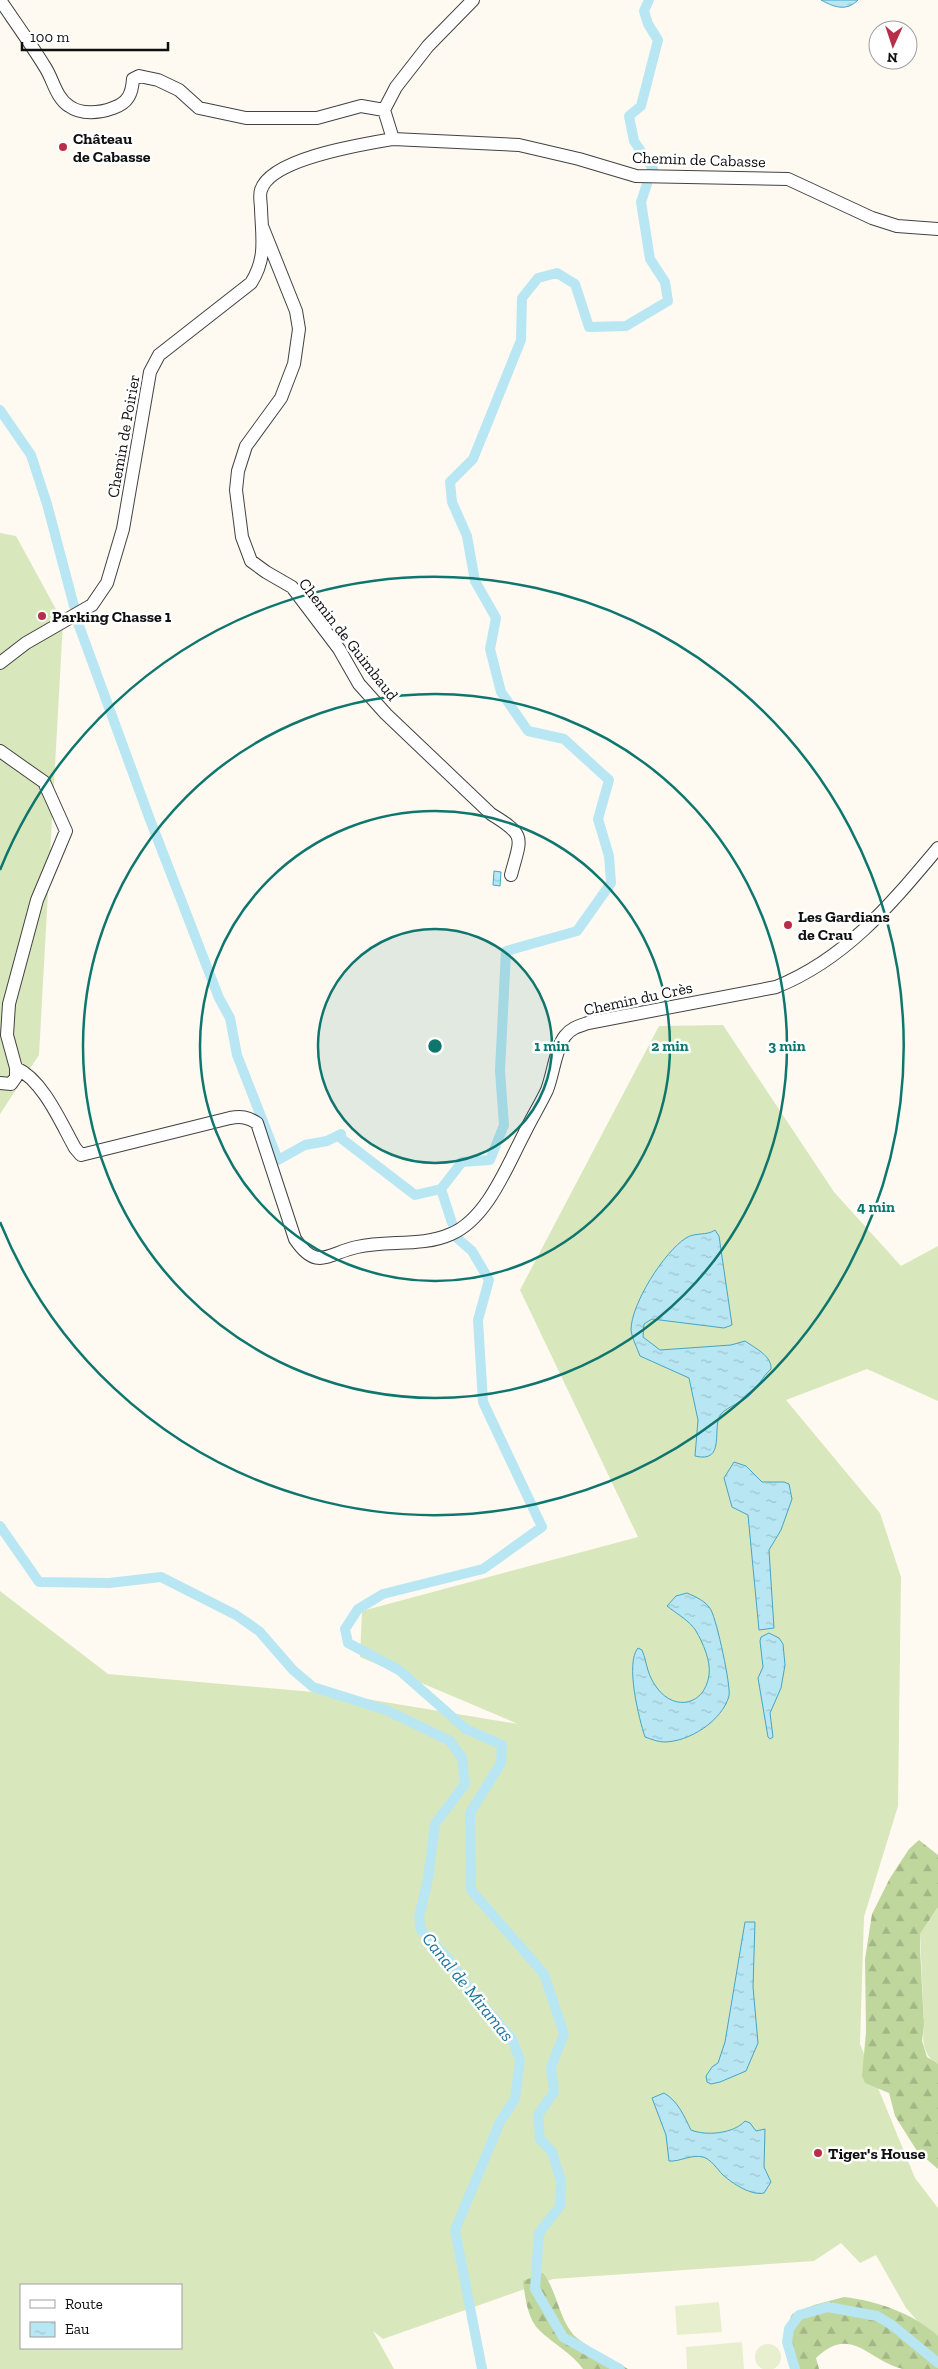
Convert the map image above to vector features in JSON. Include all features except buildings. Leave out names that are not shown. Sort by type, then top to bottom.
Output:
[{"type":"street","points":[[0,0],[47,69],[62,100],[69,107],[80,111],[97,112],[115,108],[128,100],[132,90],[133,79],[139,76],[158,80],[179,90],[199,108],[246,118],[316,118],[361,106],[384,110]]},
{"type":"street","points":[[393,139],[384,110],[396,87],[428,46],[473,0]]},
{"type":"street","name":"Chemin de Poirier","points":[[0,663],[26,643],[92,606],[107,584],[123,529],[150,372],[159,354],[251,283],[259,269],[263,253],[260,190],[269,178],[296,163],[341,147],[393,139]]},
{"type":"street","name":"Chemin de Cabasse","points":[[393,139],[519,145],[579,159],[636,176],[788,179],[872,218],[897,226],[938,229]]},
{"type":"street","name":"Chemin de Guimbaud","points":[[262,226],[296,311],[299,329],[294,364],[281,398],[246,446],[238,471],[236,490],[242,536],[251,561],[292,587],[339,649],[359,684],[386,714],[491,814],[511,826],[517,832],[520,839],[511,875]]},
{"type":"street","points":[[0,751],[44,782],[66,831],[37,900],[9,1004],[7,1036],[16,1068],[16,1077],[11,1084],[0,1083]]},
{"type":"street","name":"Chemin du Crès","points":[[16,1068],[24,1072],[48,1099],[75,1148],[81,1155],[239,1116],[249,1118],[257,1123],[295,1239],[304,1253],[325,1258],[357,1247],[433,1240],[453,1234],[471,1220],[492,1195],[546,1090],[564,1037],[572,1029],[588,1023],[776,987],[803,976],[828,960],[884,913],[938,848]]},
{"type":"green space","points":[[0,533],[16,536],[63,622],[39,1055],[0,1114]]},
{"type":"green space","points":[[723,1025],[834,1192],[901,1266],[938,1246],[938,1401],[867,1369],[786,1400],[880,1513],[901,1577],[898,1806],[864,1917],[860,2044],[915,2178],[938,2208],[938,2344],[906,2308],[876,2255],[860,2263],[841,2243],[814,2261],[553,2279],[383,2339],[373,2331],[394,2369],[0,2369],[0,1591],[108,1674],[336,1694],[518,1724],[360,1657],[362,1611],[638,1537],[520,1290],[659,1026]]},
{"type":"green space","points":[[919,1840],[938,1855],[938,1907],[920,1934],[920,1948],[924,2025],[922,2041],[927,2057],[938,2064],[938,2169],[917,2151],[895,2116],[889,2093],[865,2083],[862,2076],[866,2032],[865,1959],[872,1914],[890,1878],[909,1849]]},
{"type":"green space","points":[[938,1907],[938,2064],[936,2064],[928,2056],[923,2042],[920,1934]]},
{"type":"green space","points":[[543,2273],[572,2333],[590,2347],[628,2369],[583,2369],[573,2358],[539,2330],[529,2313],[523,2281]]},
{"type":"green space","points":[[844,2297],[894,2309],[928,2328],[938,2336],[938,2369],[903,2369],[890,2365],[859,2347],[839,2344],[828,2348],[816,2358],[819,2369],[795,2369],[784,2337],[792,2314],[814,2305]]},
{"type":"green space","points":[[719,2302],[722,2332],[677,2335],[675,2306]]},
{"type":"green space","points":[[742,2342],[744,2369],[687,2369],[686,2347]]},
{"type":"green space","points":[[768,2344],[777,2348],[781,2357],[777,2366],[768,2370],[759,2366],[755,2357],[759,2348]]},
{"type":"water","points":[[821,0],[858,0],[849,6],[840,7]]},
{"type":"water","points":[[494,871],[501,872],[500,886],[493,885]]},
{"type":"water","points":[[715,1230],[719,1236],[732,1325],[724,1328],[652,1319],[644,1324],[643,1337],[660,1350],[731,1345],[745,1341],[769,1360],[771,1369],[753,1392],[747,1398],[721,1414],[718,1420],[715,1449],[705,1457],[695,1456],[698,1420],[689,1378],[640,1356],[631,1330],[636,1307],[650,1280],[668,1255],[686,1238]]},
{"type":"water","points":[[734,1462],[746,1466],[762,1482],[784,1482],[789,1484],[792,1499],[781,1530],[769,1550],[774,1628],[759,1630],[748,1515],[732,1507],[724,1478]]},
{"type":"water","points":[[687,1593],[704,1602],[714,1616],[723,1653],[729,1696],[725,1705],[712,1722],[694,1734],[674,1741],[659,1742],[645,1737],[642,1729],[634,1691],[634,1655],[638,1648],[642,1650],[653,1683],[664,1696],[680,1702],[688,1702],[696,1699],[702,1693],[709,1675],[708,1658],[704,1647],[693,1627],[667,1606],[676,1596]]},
{"type":"water","points":[[769,1633],[779,1638],[783,1644],[785,1665],[781,1688],[770,1713],[773,1737],[770,1739],[768,1737],[758,1678],[763,1667],[760,1641],[761,1637]]},
{"type":"water","points":[[745,1922],[755,1922],[753,1987],[758,2043],[746,2071],[711,2084],[707,2082],[706,2076],[712,2067],[718,2063],[725,2042]]},
{"type":"water","points":[[664,2093],[677,2105],[691,2130],[704,2133],[719,2133],[734,2129],[745,2121],[750,2123],[756,2131],[765,2129],[764,2167],[771,2182],[764,2193],[754,2193],[737,2185],[723,2175],[714,2164],[703,2157],[694,2156],[669,2161],[666,2135],[652,2098]]},
{"type":"waterway","points":[[649,0],[644,11],[648,24],[658,40],[641,106],[629,116],[634,141],[653,169]]},
{"type":"waterway","points":[[452,1223],[441,1189],[462,1162],[490,1160],[504,1125],[500,1071],[506,951],[577,931],[611,883],[609,856],[598,819],[609,780],[564,739],[528,731],[501,692],[490,649],[496,618],[475,581],[467,536],[452,502],[450,482],[473,459],[521,340],[522,298],[538,278],[557,273],[575,284],[589,327],[626,326],[668,301],[665,282],[650,259],[641,202],[647,184]]},
{"type":"waterway","points":[[0,410],[31,455],[47,504],[74,606]]},
{"type":"waterway","points":[[78,623],[149,817],[219,998],[230,1018],[237,1055],[278,1160],[305,1145],[327,1141],[341,1134],[342,1139],[415,1195],[441,1189]]},
{"type":"waterway","points":[[456,1237],[472,1251],[489,1280],[478,1320],[483,1402],[542,1527],[483,1569],[383,1594],[358,1609],[345,1629],[348,1643],[399,1670],[466,1729],[502,1745],[501,1763],[470,1813],[471,1890],[544,1974],[564,2034],[551,2067],[554,2092],[538,2115],[540,2139],[552,2152],[561,2181],[560,2206],[539,2233],[535,2289],[563,2337],[620,2369]]},
{"type":"waterway","name":"Canal de Miramas","points":[[0,1526],[39,1582],[109,1583],[161,1577],[236,1615],[259,1631],[293,1670],[313,1687],[386,1710],[450,1741],[462,1758],[465,1784],[435,1824],[428,1879],[419,1917],[421,1930],[449,1960],[473,1994],[512,2039],[520,2060],[515,2099],[500,2122],[455,2230],[482,2369]]},
{"type":"waterway","points":[[795,2369],[787,2342],[789,2329],[799,2315],[828,2307],[877,2316],[892,2325],[938,2363]]},
{"type":"place","name":"Château de Cabasse","points":[[63,147]]},
{"type":"place","name":"Parking Chasse 1","points":[[42,616]]},
{"type":"place","name":"Les Gardians de Crau","points":[[788,925]]},
{"type":"place","name":"Tiger's House","points":[[818,2153]]}]
